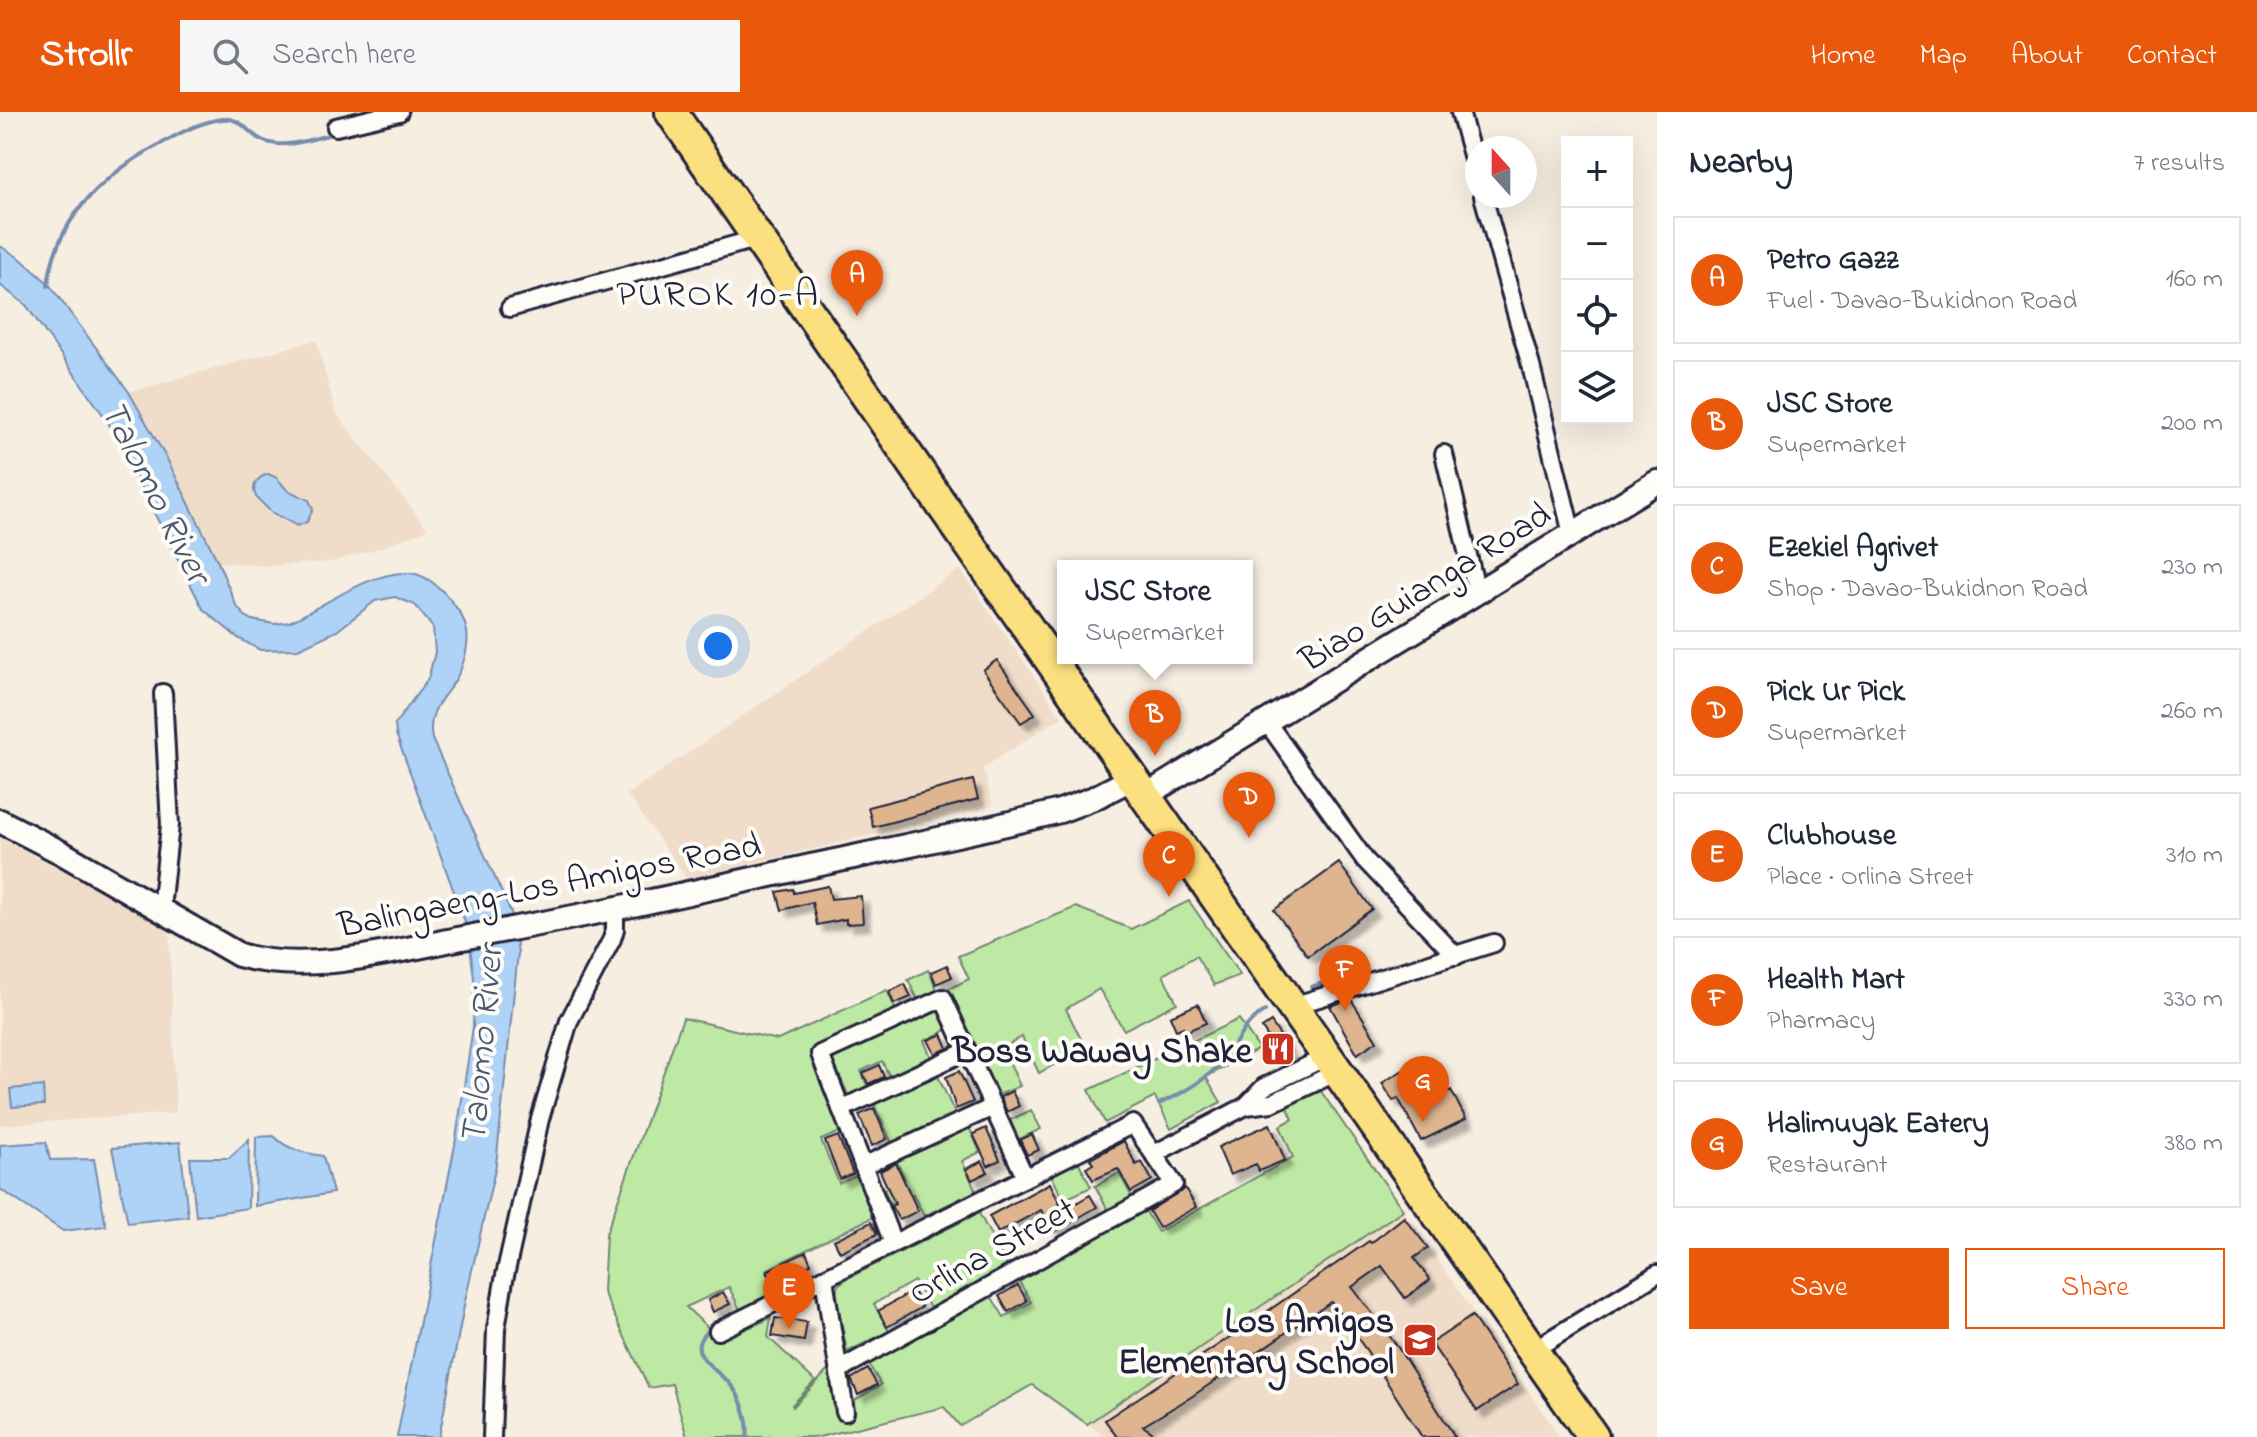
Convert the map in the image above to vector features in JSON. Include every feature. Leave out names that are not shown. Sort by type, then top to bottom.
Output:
[{"type":"highway","points":[[671,112],[1593,1437]]},
{"type":"street","points":[[336,127],[399,112]]},
{"type":"street","points":[[1460,112],[1467,136]]},
{"type":"street","points":[[1486,208],[1531,366],[1572,534]]},
{"type":"street","points":[[510,308],[759,238]]},
{"type":"street","points":[[1444,454],[1477,593]]},
{"type":"street","name":"Biao Guianga Road","points":[[1139,787],[1266,721],[1657,482]]},
{"type":"street","points":[[161,909],[170,825],[163,693]]},
{"type":"street","points":[[1266,721],[1365,860],[1456,956]]},
{"type":"street","name":"Balingaeng-Los Amigos Road","points":[[0,821],[62,853],[239,955],[285,964],[317,963],[615,910],[1060,811],[1094,798],[1139,787]]},
{"type":"street","points":[[492,1437],[496,1329],[533,1149],[569,1021],[612,939],[615,910]]},
{"type":"street","points":[[1293,1006],[1494,943]]},
{"type":"street","points":[[893,1243],[820,1054],[943,998],[1025,1177]]},
{"type":"street","points":[[841,1109],[967,1051]]},
{"type":"street","points":[[718,1331],[1133,1124],[1154,1154],[1246,1106],[1272,1103],[1333,1063]]},
{"type":"street","points":[[863,1166],[993,1107]]},
{"type":"street","name":"Orlina Street","points":[[839,1370],[1174,1184],[1154,1154]]},
{"type":"street","points":[[1533,1350],[1657,1274]]},
{"type":"street","points":[[824,1278],[845,1412]]},
{"type":"shaded area","points":[[316,340],[336,413],[428,529],[377,549],[331,562],[268,566],[218,562],[168,461],[129,392]]},
{"type":"shaded area","points":[[960,569],[1062,717],[983,768],[993,806],[687,879],[627,794]]},
{"type":"shaded area","points":[[0,838],[169,926],[176,1113],[0,1125]]},
{"type":"shaded area","points":[[1403,1210],[1560,1437],[1106,1437],[1087,1424]]},
{"type":"green space","points":[[1189,901],[1240,975],[1214,985],[1196,956],[1163,975],[1177,1003],[1124,1030],[1099,989],[1066,1009],[1085,1047],[1039,1073],[1022,1037],[1003,1048],[1020,1086],[996,1096],[948,989],[969,979],[958,956],[1076,907],[1131,929]]},
{"type":"green space","points":[[928,970],[938,991],[918,1000],[908,980]]},
{"type":"green space","points":[[887,990],[896,1011],[811,1051],[842,1131],[821,1140],[839,1183],[860,1174],[875,1216],[766,1270],[776,1292],[740,1310],[729,1287],[686,1307],[721,1340],[771,1318],[768,1337],[815,1381],[793,1407],[830,1368],[837,1416],[854,1414],[852,1402],[881,1385],[868,1363],[991,1296],[1004,1317],[1031,1302],[1019,1281],[1145,1210],[1158,1232],[1293,1157],[1280,1126],[1293,1119],[1285,1103],[1318,1087],[1403,1210],[1087,1424],[1032,1385],[960,1426],[944,1407],[819,1437],[687,1437],[672,1384],[649,1388],[603,1292],[606,1234],[683,1018],[778,1040]]},
{"type":"green space","points":[[938,1011],[947,1030],[924,1041],[933,1061],[891,1080],[882,1061],[861,1071],[869,1090],[850,1099],[832,1059]]},
{"type":"green space","points":[[1239,1019],[1259,1049],[1206,1077],[1221,1102],[1171,1129],[1155,1097],[1105,1123],[1089,1090]]},
{"type":"green space","points":[[938,1076],[956,1116],[892,1144],[874,1104]]},
{"type":"green space","points":[[1031,1110],[1041,1129],[1017,1140],[1008,1121]]},
{"type":"green space","points":[[969,1127],[980,1152],[962,1161],[976,1191],[924,1216],[913,1194],[890,1204],[884,1189],[905,1179],[896,1159]]},
{"type":"green space","points":[[1078,1161],[1091,1187],[1064,1200],[1051,1175]]},
{"type":"green space","points":[[1119,1173],[1132,1197],[1108,1210],[1095,1186]]},
{"type":"green space","points":[[979,1213],[1007,1266],[930,1308],[914,1281],[874,1304],[889,1331],[847,1352],[836,1294],[838,1285]]},
{"type":"water","name":"Talomo River","points":[[0,246],[21,259],[48,283],[129,392],[168,461],[236,605],[244,615],[252,620],[274,624],[289,622],[361,584],[392,574],[407,573],[426,578],[438,587],[458,609],[465,624],[468,638],[466,654],[459,674],[436,707],[431,727],[432,739],[513,917],[518,953],[496,1165],[465,1301],[439,1437],[397,1437],[455,1145],[473,1027],[474,978],[468,930],[396,734],[395,724],[428,679],[435,652],[433,628],[415,605],[395,597],[375,601],[337,631],[298,649],[260,650],[238,638],[203,609],[108,422],[26,305],[0,285]]},
{"type":"water","points":[[268,474],[277,478],[287,490],[309,500],[313,509],[307,522],[297,526],[271,512],[256,497],[256,483]]},
{"type":"water","points":[[43,1086],[44,1105],[12,1107],[10,1089]]},
{"type":"water","points":[[274,1136],[290,1148],[323,1156],[333,1193],[255,1206],[256,1137]]},
{"type":"water","points":[[249,1139],[248,1208],[196,1216],[190,1158],[229,1158]]},
{"type":"water","points":[[46,1142],[50,1160],[94,1159],[106,1226],[63,1231],[0,1189],[0,1145]]},
{"type":"water","points":[[180,1142],[188,1216],[128,1223],[112,1148]]},
{"type":"building","points":[[997,660],[1035,714],[1021,723],[983,670]]},
{"type":"building","points":[[973,780],[978,799],[873,827],[868,807]]},
{"type":"building","points":[[1339,863],[1372,909],[1308,956],[1274,910]]},
{"type":"building","points":[[828,886],[831,899],[861,896],[863,923],[846,924],[846,919],[817,925],[812,902],[782,910],[777,892],[793,889],[794,893]]},
{"type":"building","points":[[947,965],[952,977],[936,984],[931,972]]},
{"type":"building","points":[[905,984],[911,997],[894,1004],[889,992]]},
{"type":"building","points":[[1351,999],[1377,1041],[1357,1054],[1330,1006]]},
{"type":"building","points":[[1198,1004],[1206,1023],[1185,1032],[1183,1027],[1176,1030],[1170,1016]]},
{"type":"building","points":[[1271,1022],[1291,1052],[1276,1062],[1266,1045],[1271,1042],[1262,1028]]},
{"type":"building","points":[[942,1034],[948,1048],[935,1054],[928,1040]]},
{"type":"building","points":[[879,1065],[884,1077],[868,1084],[863,1073]]},
{"type":"building","points":[[1408,1067],[1430,1101],[1451,1090],[1466,1119],[1421,1141],[1398,1098],[1393,1101],[1382,1083]]},
{"type":"building","points":[[959,1071],[973,1102],[956,1109],[946,1077]]},
{"type":"building","points":[[1012,1091],[1019,1106],[1007,1112],[1000,1097]]},
{"type":"building","points":[[874,1108],[887,1139],[872,1146],[859,1115]]},
{"type":"building","points":[[1270,1124],[1285,1160],[1259,1171],[1256,1164],[1230,1175],[1218,1147]]},
{"type":"building","points":[[986,1128],[1000,1160],[988,1166],[973,1134]]},
{"type":"building","points":[[1032,1134],[1039,1150],[1027,1155],[1020,1140]]},
{"type":"building","points":[[838,1136],[853,1174],[840,1179],[825,1141]]},
{"type":"building","points":[[1124,1141],[1136,1165],[1142,1162],[1152,1180],[1131,1192],[1118,1169],[1093,1180],[1086,1168],[1093,1164],[1090,1159]]},
{"type":"building","points":[[982,1161],[988,1172],[972,1180],[966,1169]]},
{"type":"building","points":[[896,1163],[918,1211],[899,1220],[880,1171]]},
{"type":"building","points":[[1050,1183],[1061,1206],[1069,1202],[1071,1206],[1090,1195],[1097,1207],[1054,1232],[1041,1210],[998,1233],[989,1216]]},
{"type":"building","points":[[1185,1188],[1196,1207],[1159,1228],[1149,1211]]},
{"type":"building","points":[[1404,1217],[1428,1248],[1414,1258],[1430,1280],[1405,1298],[1382,1266],[1352,1287],[1397,1346],[1455,1437],[1422,1437],[1367,1351],[1331,1302],[1143,1426],[1159,1437],[1117,1437],[1105,1420],[1369,1241],[1371,1243]]},
{"type":"building","points":[[871,1222],[877,1234],[840,1252],[834,1240]]},
{"type":"building","points":[[806,1252],[811,1264],[773,1283],[767,1271]]},
{"type":"building","points":[[1018,1285],[1027,1301],[1008,1312],[999,1296]]},
{"type":"building","points":[[913,1291],[922,1307],[887,1327],[878,1311]]},
{"type":"building","points":[[723,1292],[730,1304],[713,1312],[708,1300]]},
{"type":"building","points":[[1472,1316],[1518,1384],[1477,1411],[1431,1343]]},
{"type":"building","points":[[775,1318],[807,1322],[804,1341],[772,1336]]},
{"type":"building","points":[[868,1369],[877,1385],[858,1395],[851,1379]]},
{"type":"waterway","points":[[48,286],[61,238],[88,199],[124,167],[179,134],[223,119],[236,121],[264,141],[281,144],[336,133]]},
{"type":"waterway","points":[[1311,987],[1349,975]]},
{"type":"waterway","points":[[1159,1104],[1211,1073],[1245,1028],[1265,1011]]},
{"type":"waterway","points":[[710,1329],[702,1337],[700,1352],[741,1401],[746,1416],[747,1437]]},
{"type":"place","name":"Petro Gazz","points":[[857,316]]},
{"type":"place","name":"JSC Store","points":[[1155,756]]},
{"type":"place","name":"Pick Ur Pick","points":[[1249,838]]},
{"type":"place","name":"Ezekiel Agrivet","points":[[1169,897]]},
{"type":"place","name":"Health Mart","points":[[1345,1011]]},
{"type":"place","name":"Boss Waway Shake","points":[[1278,1049]]},
{"type":"place","name":"Halimuyak Eatery","points":[[1423,1122]]},
{"type":"place","name":"Clubhouse","points":[[789,1329]]},
{"type":"place","name":"Los Amigos Elementary School","points":[[1420,1340]]},
{"type":"district","name":"PUROK 10-A","points":[[718,292]]}]
